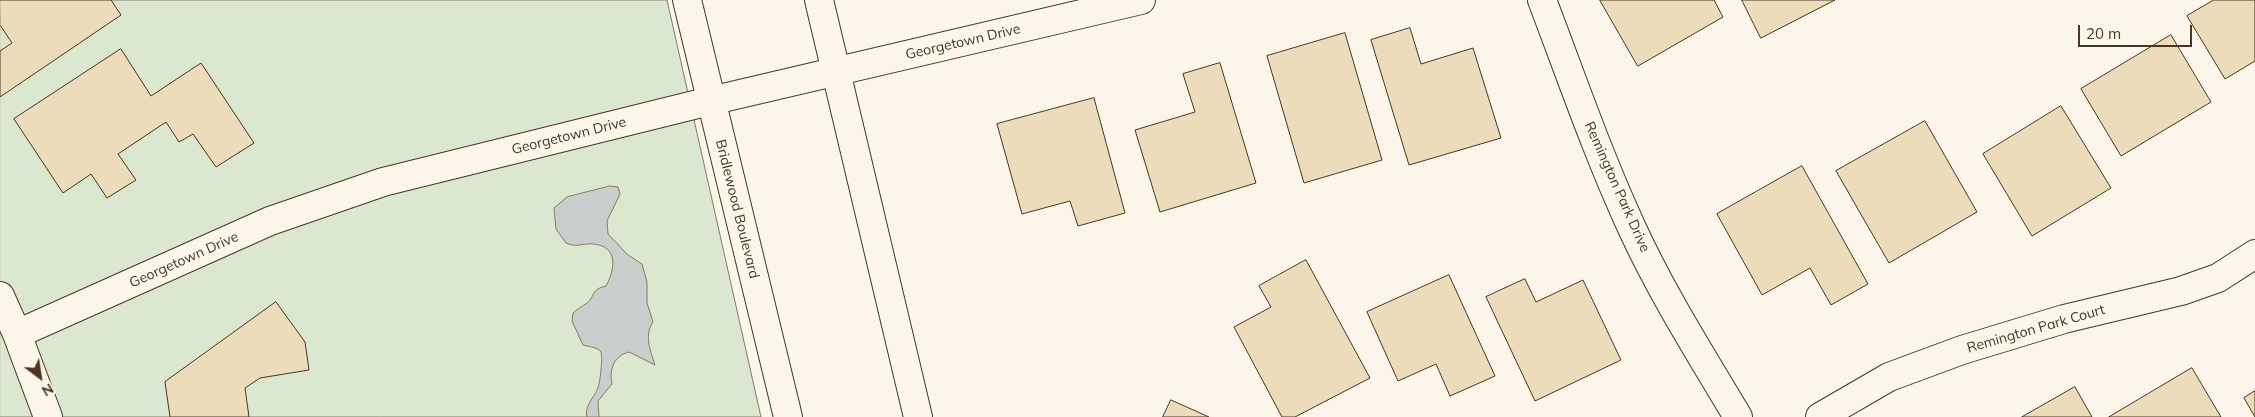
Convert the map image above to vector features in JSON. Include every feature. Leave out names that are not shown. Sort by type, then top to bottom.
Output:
[{"type":"street","name":"Bridlewood Boulevard","points":[[687,0],[788,417]]},
{"type":"street","points":[[818,0],[918,417]]},
{"type":"street","name":"Georgetown Drive","points":[[17,334],[270,222],[335,198],[405,176],[710,101],[1141,0]]},
{"type":"street","name":"Remington Park Drive","points":[[1542,0],[1598,148],[1632,228],[1686,330],[1738,417]]},
{"type":"street","name":"Remington Park Court","points":[[1820,417],[1889,377],[1962,350],[2064,319],[2181,291],[2218,278],[2255,254]]},
{"type":"street","points":[[0,296],[17,334],[48,417]]},
{"type":"green space","points":[[0,0],[667,0],[761,417],[0,417]]},
{"type":"shaded area","points":[[610,186],[618,187],[620,194],[607,221],[608,234],[628,255],[642,264],[647,282],[647,303],[653,322],[648,338],[655,365],[629,352],[616,360],[611,373],[612,384],[598,401],[599,417],[587,417],[588,406],[599,385],[602,354],[598,349],[583,345],[572,321],[573,313],[590,300],[595,291],[606,286],[613,266],[613,260],[607,249],[601,246],[566,243],[556,229],[554,208],[567,197]]},
{"type":"building","points":[[0,0],[111,0],[121,15],[0,97],[0,51],[12,43],[0,25]]},
{"type":"building","points":[[1600,0],[1714,0],[1723,17],[1638,66]]},
{"type":"building","points":[[1742,0],[1835,0],[1761,38]]},
{"type":"building","points":[[2214,0],[2255,0],[2255,61],[2225,79],[2187,16]]},
{"type":"building","points":[[1410,28],[1421,64],[1473,48],[1501,138],[1409,165],[1371,40]]},
{"type":"building","points":[[1345,33],[1382,160],[1304,183],[1267,56]]},
{"type":"building","points":[[2171,35],[2211,102],[2121,156],[2081,89]]},
{"type":"building","points":[[121,49],[151,96],[201,63],[254,143],[216,167],[193,134],[179,142],[166,122],[118,154],[136,180],[107,198],[91,174],[63,193],[14,119]]},
{"type":"building","points":[[1220,63],[1256,183],[1160,212],[1135,130],[1195,112],[1183,74]]},
{"type":"building","points":[[1094,98],[1125,213],[1078,226],[1070,201],[1022,214],[997,124]]},
{"type":"building","points":[[2061,106],[2111,188],[2032,236],[1983,154]]},
{"type":"building","points":[[1925,121],[1977,212],[1889,263],[1836,171]]},
{"type":"building","points":[[1802,166],[1868,284],[1831,305],[1810,268],[1762,295],[1717,214]]},
{"type":"building","points":[[1306,260],[1370,378],[1295,417],[1282,417],[1234,327],[1271,307],[1259,286]]},
{"type":"building","points":[[1449,275],[1495,376],[1450,396],[1436,364],[1398,381],[1367,312]]},
{"type":"building","points":[[1525,279],[1536,302],[1583,280],[1621,360],[1535,401],[1486,297]]},
{"type":"building","points":[[276,302],[305,342],[309,370],[260,378],[245,388],[249,417],[170,417],[165,382]]},
{"type":"building","points":[[2192,368],[2221,417],[2109,417]]},
{"type":"building","points":[[2075,387],[2092,417],[2022,417]]},
{"type":"building","points":[[2255,391],[2255,417],[2244,398]]},
{"type":"building","points":[[1171,400],[1209,417],[1163,417]]}]
